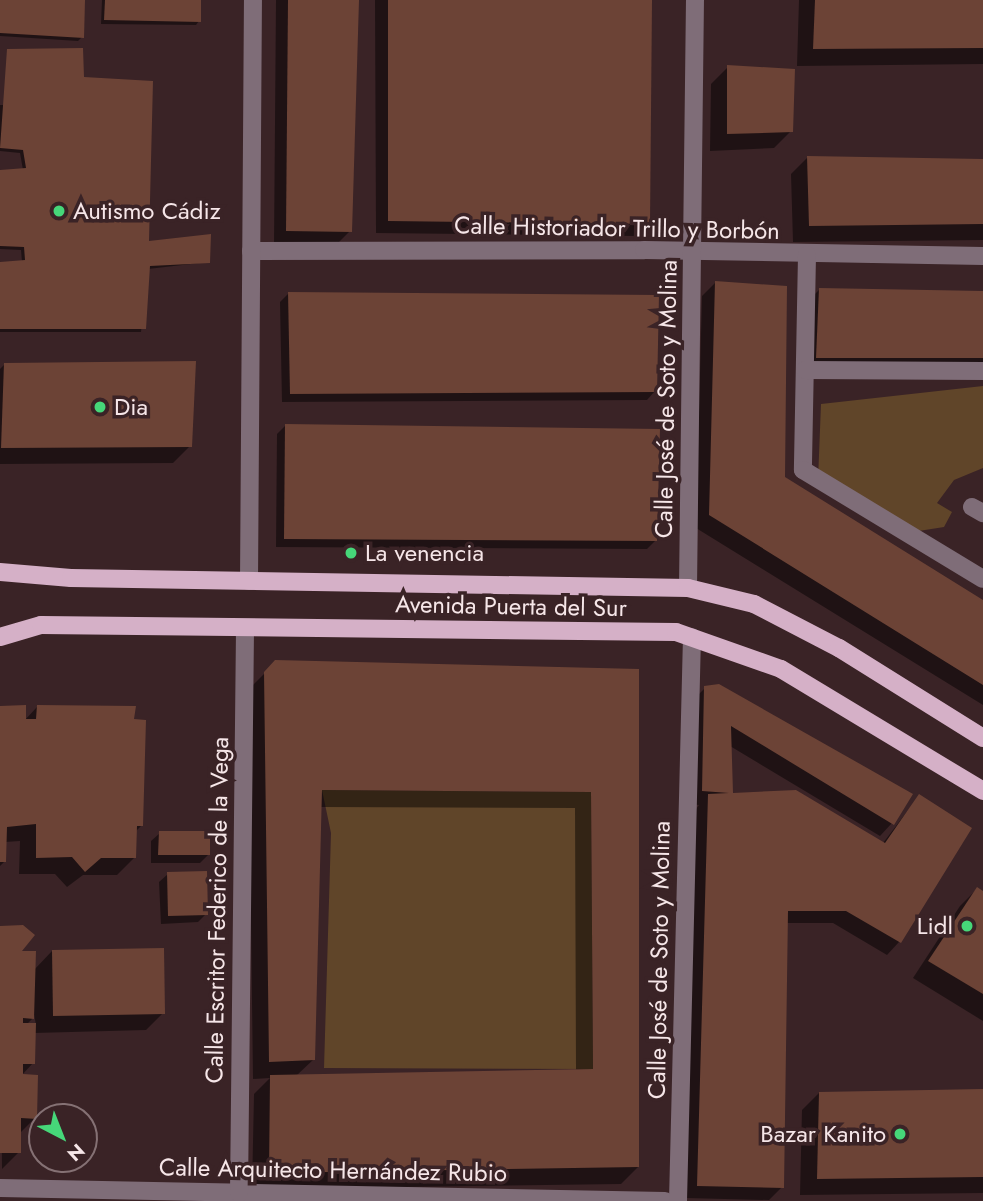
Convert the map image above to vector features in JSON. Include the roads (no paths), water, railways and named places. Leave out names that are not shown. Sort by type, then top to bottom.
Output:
[{"type":"main road","name":"Avenida Puerta del Sur","points":[[0,572],[71,578],[688,588],[754,604],[839,648],[983,738]]},
{"type":"main road","name":"Avenida Puerta del Sur","points":[[0,637],[41,625],[676,632],[781,669],[983,791]]},
{"type":"street","points":[[249,581],[253,0]]},
{"type":"street","name":"Calle José de Soto y Molina","points":[[688,588],[695,0]]},
{"type":"street","name":"Calle Historiador Trillo y Borbón","points":[[251,251],[644,250],[692,254],[983,256]]},
{"type":"street","points":[[807,255],[803,470],[983,579]]},
{"type":"street","points":[[805,370],[983,370]]},
{"type":"street","name":"Calle Escritor Federico de la Vega","points":[[239,1193],[245,628]]},
{"type":"street","name":"Calle José de Soto y Molina","points":[[678,1201],[692,637]]},
{"type":"street","name":"Calle Arquitecto Hernández Rubio","points":[[0,1188],[665,1201]]},
{"type":"place","name":"Autismo Cádiz","points":[[59,211]]},
{"type":"place","name":"Dia","points":[[100,407]]},
{"type":"place","name":"La venencia","points":[[351,553]]},
{"type":"place","name":"Lidl","points":[[967,926]]},
{"type":"place","name":"Bazar Kanito","points":[[900,1134]]}]
